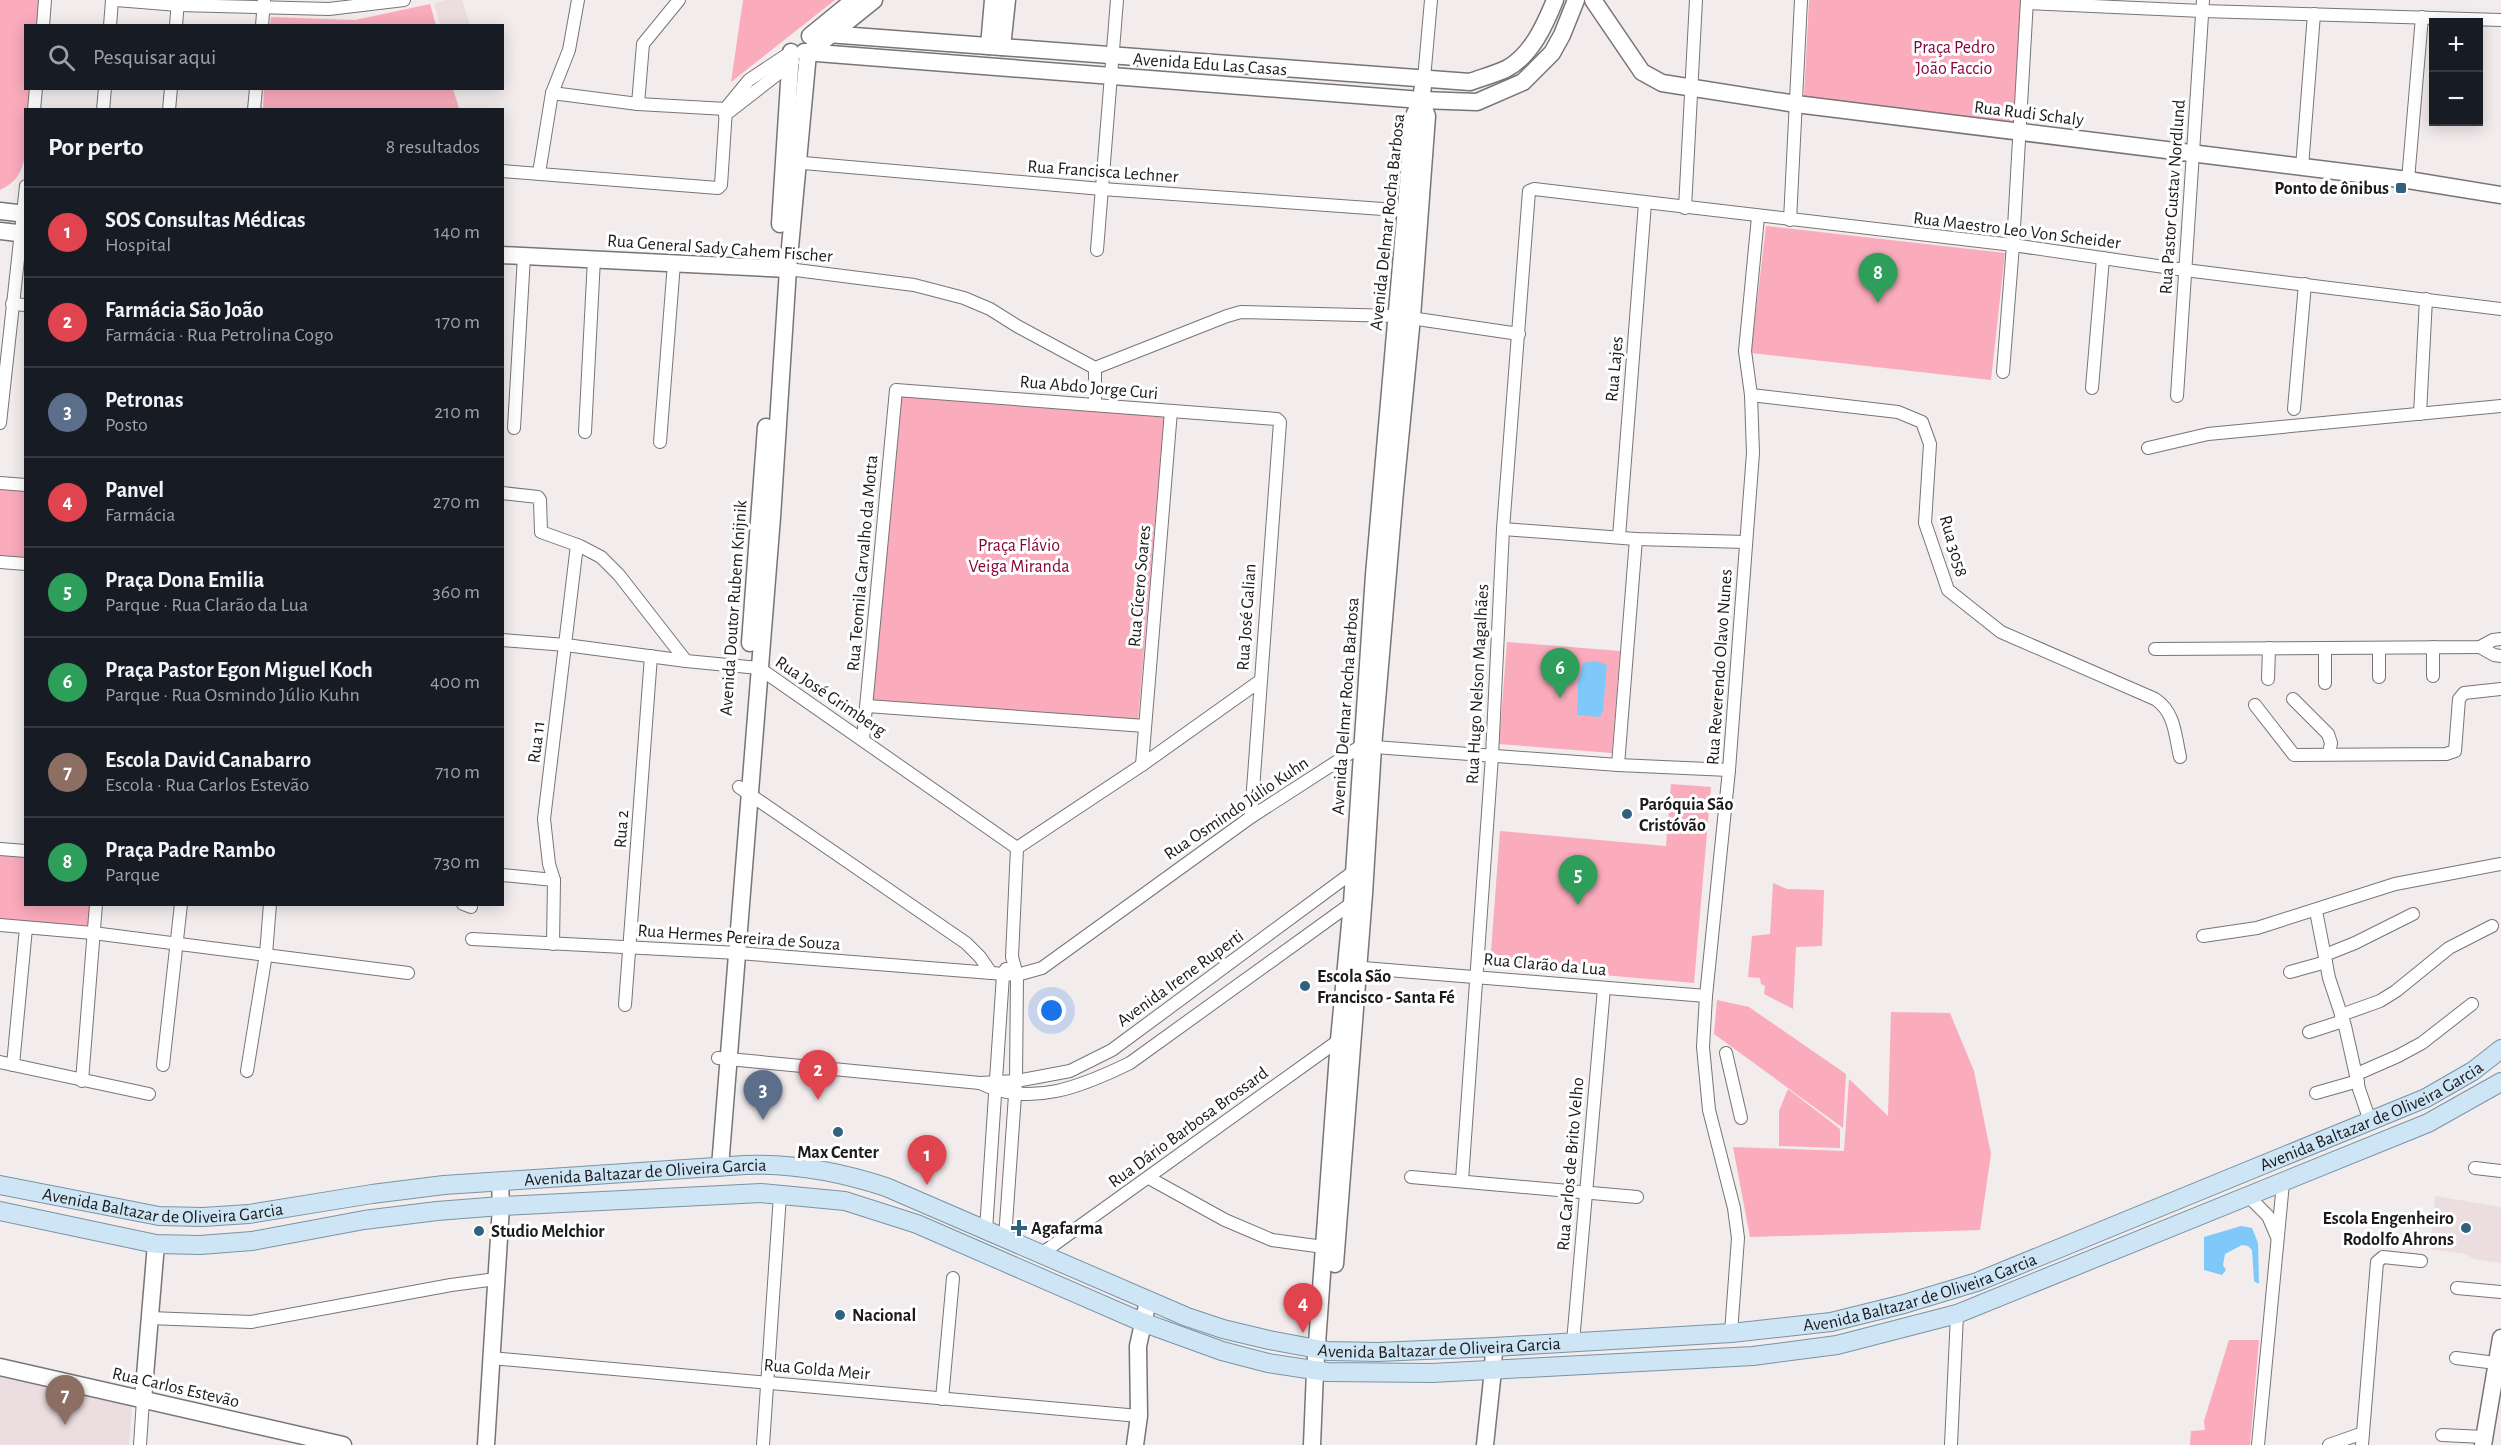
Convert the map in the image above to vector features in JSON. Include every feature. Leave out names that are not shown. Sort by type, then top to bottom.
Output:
[{"type":"main road","name":"Avenida Baltazar de Oliveira Garcia","points":[[0,1185],[159,1216],[203,1217],[249,1214],[372,1194],[500,1182],[715,1167],[795,1166],[855,1177],[921,1201],[1148,1301],[1223,1329],[1322,1350],[1378,1352],[1494,1347],[1731,1333],[1831,1322],[1904,1304],[1977,1282],[2426,1098],[2473,1071],[2501,1049]]},
{"type":"main road","name":"Avenida Baltazar de Oliveira Garcia","points":[[0,1211],[156,1244],[200,1245],[252,1241],[364,1220],[501,1206],[761,1193],[845,1201],[917,1224],[1142,1322],[1222,1351],[1321,1372],[1381,1374],[1493,1370],[1753,1356],[1837,1345],[1957,1314],[2428,1123],[2501,1082]]},
{"type":"street","points":[[43,24],[45,0]]},
{"type":"street","points":[[110,24],[114,0],[264,4],[329,9],[404,0]]},
{"type":"street","points":[[539,173],[552,93],[568,50],[578,0]]},
{"type":"street","points":[[638,104],[643,44],[679,0]]},
{"type":"street","points":[[796,56],[814,33],[854,0]]},
{"type":"street","points":[[504,171],[718,188],[721,185],[726,112],[749,80],[833,34],[874,0]]},
{"type":"street","points":[[993,0],[996,46]]},
{"type":"street","points":[[996,46],[1007,0]]},
{"type":"street","points":[[1097,250],[1117,0]]},
{"type":"street","points":[[1424,79],[1431,0]]},
{"type":"street","name":"Avenida Edu Las Casas","points":[[814,33],[1470,82],[1507,68],[1538,37],[1555,0]]},
{"type":"street","name":"Avenida Edu Las Casas","points":[[796,56],[1477,102],[1523,82],[1552,53],[1576,0]]},
{"type":"street","name":"Rua Rudi Schaly","points":[[1593,0],[1642,72],[1662,83],[1691,90],[2193,152],[2408,180],[2501,195]]},
{"type":"street","points":[[1686,208],[1696,0]]},
{"type":"street","points":[[1790,220],[1801,0]]},
{"type":"street","points":[[2003,372],[2027,2],[2202,5],[2314,14],[2501,20]]},
{"type":"street","points":[[176,24],[178,3]]},
{"type":"street","points":[[262,24],[264,4]]},
{"type":"street","name":"Rua Pastor Gustav Nordlund","points":[[2177,396],[2202,5]]},
{"type":"street","points":[[2302,167],[2314,14]]},
{"type":"street","points":[[2408,180],[2422,17]]},
{"type":"street","name":"Avenida Doutor Rubem Knijnik","points":[[715,1167],[766,516],[796,56]]},
{"type":"street","name":"Avenida Delmar Rocha Barbosa","points":[[1358,898],[1353,873],[1367,746],[1405,316],[1413,212],[1414,116],[1421,99],[1424,79]]},
{"type":"street","points":[[34,108],[36,90]]},
{"type":"street","points":[[103,108],[105,90]]},
{"type":"street","points":[[169,108],[171,90]]},
{"type":"street","points":[[254,108],[256,90]]},
{"type":"street","points":[[552,93],[726,112]]},
{"type":"street","name":"Rua Francisca Lechner","points":[[790,162],[1102,189],[1413,212]]},
{"type":"street","name":"Rua Maestro Leo Von Scheider","points":[[1529,191],[1534,189],[2013,245],[2185,270],[2501,309]]},
{"type":"street","name":"Rua Hugo Nelson Magalhães","points":[[1462,1180],[1492,756],[1503,529],[1529,191]]},
{"type":"street","name":"Rua Lajes","points":[[1619,537],[1646,203]]},
{"type":"street","points":[[0,211],[24,214],[23,234],[4,346],[0,423]]},
{"type":"street","name":"Rua Reverendo Olavo Nunes","points":[[1731,1333],[1738,1238],[1734,1208],[1709,1110],[1703,1047],[1729,770],[1753,453],[1752,395],[1745,351],[1758,217]]},
{"type":"street","points":[[0,231],[23,234]]},
{"type":"street","name":"Rua General Sady Cahem Fischer","points":[[504,255],[782,268],[914,285],[964,298],[990,309],[1095,368]]},
{"type":"street","points":[[514,428],[524,256]]},
{"type":"street","points":[[2092,388],[2103,258]]},
{"type":"street","points":[[585,432],[594,259]]},
{"type":"street","points":[[660,442],[674,263]]},
{"type":"street","points":[[2294,409],[2305,284]]},
{"type":"street","points":[[2420,414],[2426,299]]},
{"type":"street","points":[[12,304],[24,305]]},
{"type":"street","points":[[1095,404],[1095,368],[1227,315],[1241,312],[1405,316],[1519,334]]},
{"type":"street","name":"Rua Abdo Jorge Curi","points":[[896,390],[1279,420]]},
{"type":"street","name":"Rua Teomila Carvalho da Motta","points":[[863,739],[896,390]]},
{"type":"street","name":"Rua 3058","points":[[1752,395],[1898,412],[1922,422],[1930,444],[1925,523],[1948,590],[2001,632],[2155,699],[2165,706],[2171,717],[2180,757]]},
{"type":"street","points":[[2148,448],[2208,434],[2501,406]]},
{"type":"street","name":"Rua Cícero Soares","points":[[1142,765],[1171,411]]},
{"type":"street","name":"Rua José Galian","points":[[1251,817],[1279,420]]},
{"type":"street","points":[[0,483],[24,485]]},
{"type":"street","points":[[504,494],[538,497],[541,532],[577,545],[601,557],[619,575],[686,661]]},
{"type":"street","points":[[1503,529],[1636,539],[1746,542]]},
{"type":"street","points":[[1618,765],[1636,539]]},
{"type":"street","name":"Rua 11","points":[[553,944],[554,880],[549,864],[544,819],[577,545]]},
{"type":"street","points":[[0,562],[24,564]]},
{"type":"street","points":[[2156,649],[2480,647],[2493,640],[2501,639]]},
{"type":"street","name":"Rua José Grimberg","points":[[504,640],[566,645],[754,668],[863,739],[1017,848]]},
{"type":"street","points":[[2433,647],[2433,676]]},
{"type":"street","points":[[2480,647],[2494,656],[2501,656]]},
{"type":"street","points":[[2268,679],[2269,648]]},
{"type":"street","points":[[2325,648],[2325,683]]},
{"type":"street","points":[[2379,648],[2379,676]]},
{"type":"street","name":"Rua 2","points":[[625,1005],[651,656]]},
{"type":"street","points":[[1005,1238],[1016,1088],[1017,975],[1012,957],[1017,848],[1142,765],[1260,681]]},
{"type":"street","points":[[2255,705],[2295,755],[2452,753],[2456,750],[2459,699],[2464,693],[2501,689]]},
{"type":"street","points":[[2294,699],[2328,734],[2331,743],[2330,754]]},
{"type":"street","points":[[867,706],[1145,726]]},
{"type":"street","points":[[1367,746],[1618,765],[1729,770]]},
{"type":"street","name":"Avenida Delmar Rocha Barbosa","points":[[1331,1248],[1339,1040],[1351,967],[1358,898],[1366,861],[1367,746]]},
{"type":"street","name":"Rua Osmindo Júlio Kuhn","points":[[997,974],[1017,975],[1042,968],[1251,817],[1367,746]]},
{"type":"street","points":[[744,791],[966,944],[997,974]]},
{"type":"street","points":[[0,849],[24,851]]},
{"type":"street","name":"Avenida Irene Ruperti","points":[[1016,1088],[1070,1071],[1112,1050],[1353,873],[1366,861]]},
{"type":"street","points":[[2203,936],[2257,927],[2316,911],[2395,884],[2501,864]]},
{"type":"street","points":[[504,875],[554,880]]},
{"type":"street","name":"Avenida Irene Ruperti","points":[[724,1059],[1063,1091],[1081,1086],[1130,1063],[1358,898]]},
{"type":"street","points":[[82,1081],[96,906]]},
{"type":"street","points":[[163,1065],[181,906]]},
{"type":"street","points":[[247,1071],[266,954],[270,906]]},
{"type":"street","points":[[2316,911],[2325,959],[2370,1121]]},
{"type":"street","points":[[2290,972],[2325,959],[2413,914]]},
{"type":"street","points":[[0,925],[93,933],[408,973]]},
{"type":"street","points":[[2309,1032],[2388,996],[2449,948],[2492,926]]},
{"type":"street","points":[[26,928],[6,1064],[148,1094]]},
{"type":"street","points":[[1270,934],[1284,951]]},
{"type":"street","name":"Rua Hermes Pereira de Souza","points":[[472,939],[732,953],[997,974]]},
{"type":"street","points":[[986,1230],[996,1086],[997,974],[1012,957]]},
{"type":"street","name":"Avenida Delmar Rocha Barbosa","points":[[1312,1445],[1354,1028],[1351,967]]},
{"type":"street","name":"Rua Clarão da Lua","points":[[1351,967],[1706,996]]},
{"type":"street","name":"Rua Carlos de Brito Velho","points":[[1573,1342],[1604,988]]},
{"type":"street","points":[[2316,1093],[2357,1078],[2422,1043],[2472,1004]]},
{"type":"street","points":[[1156,1018],[1167,1036]]},
{"type":"street","name":"Rua Dário Barbosa Brossard","points":[[1041,1254],[1354,1028]]},
{"type":"street","points":[[1726,1053],[1741,1118]]},
{"type":"street","points":[[2475,1168],[2501,1171]]},
{"type":"street","points":[[1411,1177],[1637,1197]]},
{"type":"street","points":[[1149,1178],[1225,1220],[1272,1240],[1331,1248]]},
{"type":"street","points":[[486,1445],[501,1206],[500,1182]]},
{"type":"street","points":[[2258,1445],[2283,1183]]},
{"type":"street","points":[[763,1445],[780,1195]]},
{"type":"street","points":[[2249,1197],[2268,1216],[2278,1240]]},
{"type":"street","points":[[140,1445],[156,1244]]},
{"type":"street","points":[[2329,1445],[2362,1439],[2377,1262],[2383,1257],[2421,1262]]},
{"type":"street","points":[[942,1398],[953,1278]]},
{"type":"street","points":[[150,1318],[251,1322],[451,1285],[496,1279]]},
{"type":"street","points":[[2457,1288],[2501,1292]]},
{"type":"street","points":[[1135,1445],[1139,1416],[1138,1346],[1148,1301]]},
{"type":"street","points":[[1951,1445],[1957,1314]]},
{"type":"street","points":[[2442,1435],[2484,1441],[2501,1338]]},
{"type":"street","points":[[1485,1445],[1494,1347]]},
{"type":"street","name":"Rua Golda Meir","points":[[491,1358],[1139,1416]]},
{"type":"street","points":[[2456,1358],[2496,1363]]},
{"type":"street","name":"Rua Carlos Estevão","points":[[0,1367],[342,1445]]},
{"type":"shaded area","points":[[445,0],[462,0],[470,24],[440,24],[434,3]]},
{"type":"shaded area","name":"Escola Engenheiro Rodolfo Ahrons","points":[[2435,1196],[2501,1207],[2501,1263],[2474,1259],[2466,1254],[2430,1249]]},
{"type":"shaded area","points":[[0,1377],[132,1406],[129,1445],[0,1445]]},
{"type":"green space","points":[[0,0],[41,0],[38,24],[24,24],[24,90],[33,90],[31,108],[24,108],[24,159],[18,176],[11,184],[0,190]]},
{"type":"green space","points":[[743,0],[835,0],[731,82]]},
{"type":"green space","name":"Praça Pedro João Faccio","points":[[1809,0],[2023,0],[2015,124],[1804,96]]},
{"type":"green space","points":[[430,4],[436,24],[270,24],[271,17],[355,20]]},
{"type":"green space","points":[[264,90],[453,90],[459,108],[263,108]]},
{"type":"green space","points":[[1766,226],[2005,253],[1991,380],[1751,353]]},
{"type":"green space","name":"Praça Flávio Veiga Miranda","points":[[902,397],[1164,416],[1138,720],[873,700]]},
{"type":"green space","points":[[0,487],[24,489],[24,561],[0,559]]},
{"type":"green space","points":[[1507,642],[1620,651],[1612,753],[1499,744]]},
{"type":"green space","points":[[1671,784],[1711,787],[1694,983],[1490,965],[1500,831],[1666,846]]},
{"type":"green space","points":[[0,852],[24,855],[24,906],[90,906],[88,927],[0,919]]},
{"type":"green space","points":[[1773,883],[1787,889],[1824,890],[1822,946],[1796,947],[1793,1009],[1764,994],[1765,986],[1761,984],[1760,978],[1748,977],[1752,936],[1770,934]]},
{"type":"green space","points":[[1717,1000],[1749,1007],[1846,1074],[1843,1128],[1714,1034]]},
{"type":"green space","points":[[1891,1012],[1950,1013],[1974,1071],[1991,1154],[1980,1230],[1750,1237],[1733,1147],[1844,1151],[1849,1079],[1888,1116]]},
{"type":"green space","points":[[1788,1089],[1840,1129],[1840,1148],[1779,1146],[1779,1111]]},
{"type":"green space","points":[[2229,1340],[2259,1340],[2250,1445],[2190,1445],[2191,1431],[2205,1430],[2204,1421]]},
{"type":"water","points":[[1595,661],[1607,665],[1603,710],[1600,717],[1577,715],[1578,682],[1583,663]]},
{"type":"water","points":[[2241,1226],[2252,1228],[2258,1243],[2259,1284],[2254,1281],[2252,1250],[2248,1246],[2242,1245],[2225,1254],[2223,1265],[2226,1270],[2222,1275],[2204,1270],[2204,1237]]},
{"type":"place","name":"Ponto de ônibus","points":[[2401,188]]},
{"type":"place","name":"Praça Padre Rambo","points":[[1878,303]]},
{"type":"place","name":"Praça Pastor Egon Miguel Koch","points":[[1560,698]]},
{"type":"place","name":"Paróquia São Cristóvão","points":[[1627,814]]},
{"type":"place","name":"Praça Dona Emilia","points":[[1578,905]]},
{"type":"place","name":"Escola São Francisco - Santa Fé","points":[[1305,986]]},
{"type":"place","name":"Farmácia São João","points":[[818,1100]]},
{"type":"place","name":"Petronas","points":[[763,1120]]},
{"type":"place","name":"Max Center","points":[[838,1132]]},
{"type":"place","name":"SOS Consultas Médicas","points":[[927,1185]]},
{"type":"place","name":"Agafarma","points":[[1019,1228]]},
{"type":"place","name":"Escola Engenheiro Rodolfo Ahrons","points":[[2466,1228]]},
{"type":"place","name":"Studio Melchior","points":[[479,1231]]},
{"type":"place","name":"Nacional","points":[[840,1315]]},
{"type":"place","name":"Panvel","points":[[1303,1333]]},
{"type":"place","name":"Escola David Canabarro","points":[[65,1425]]}]
